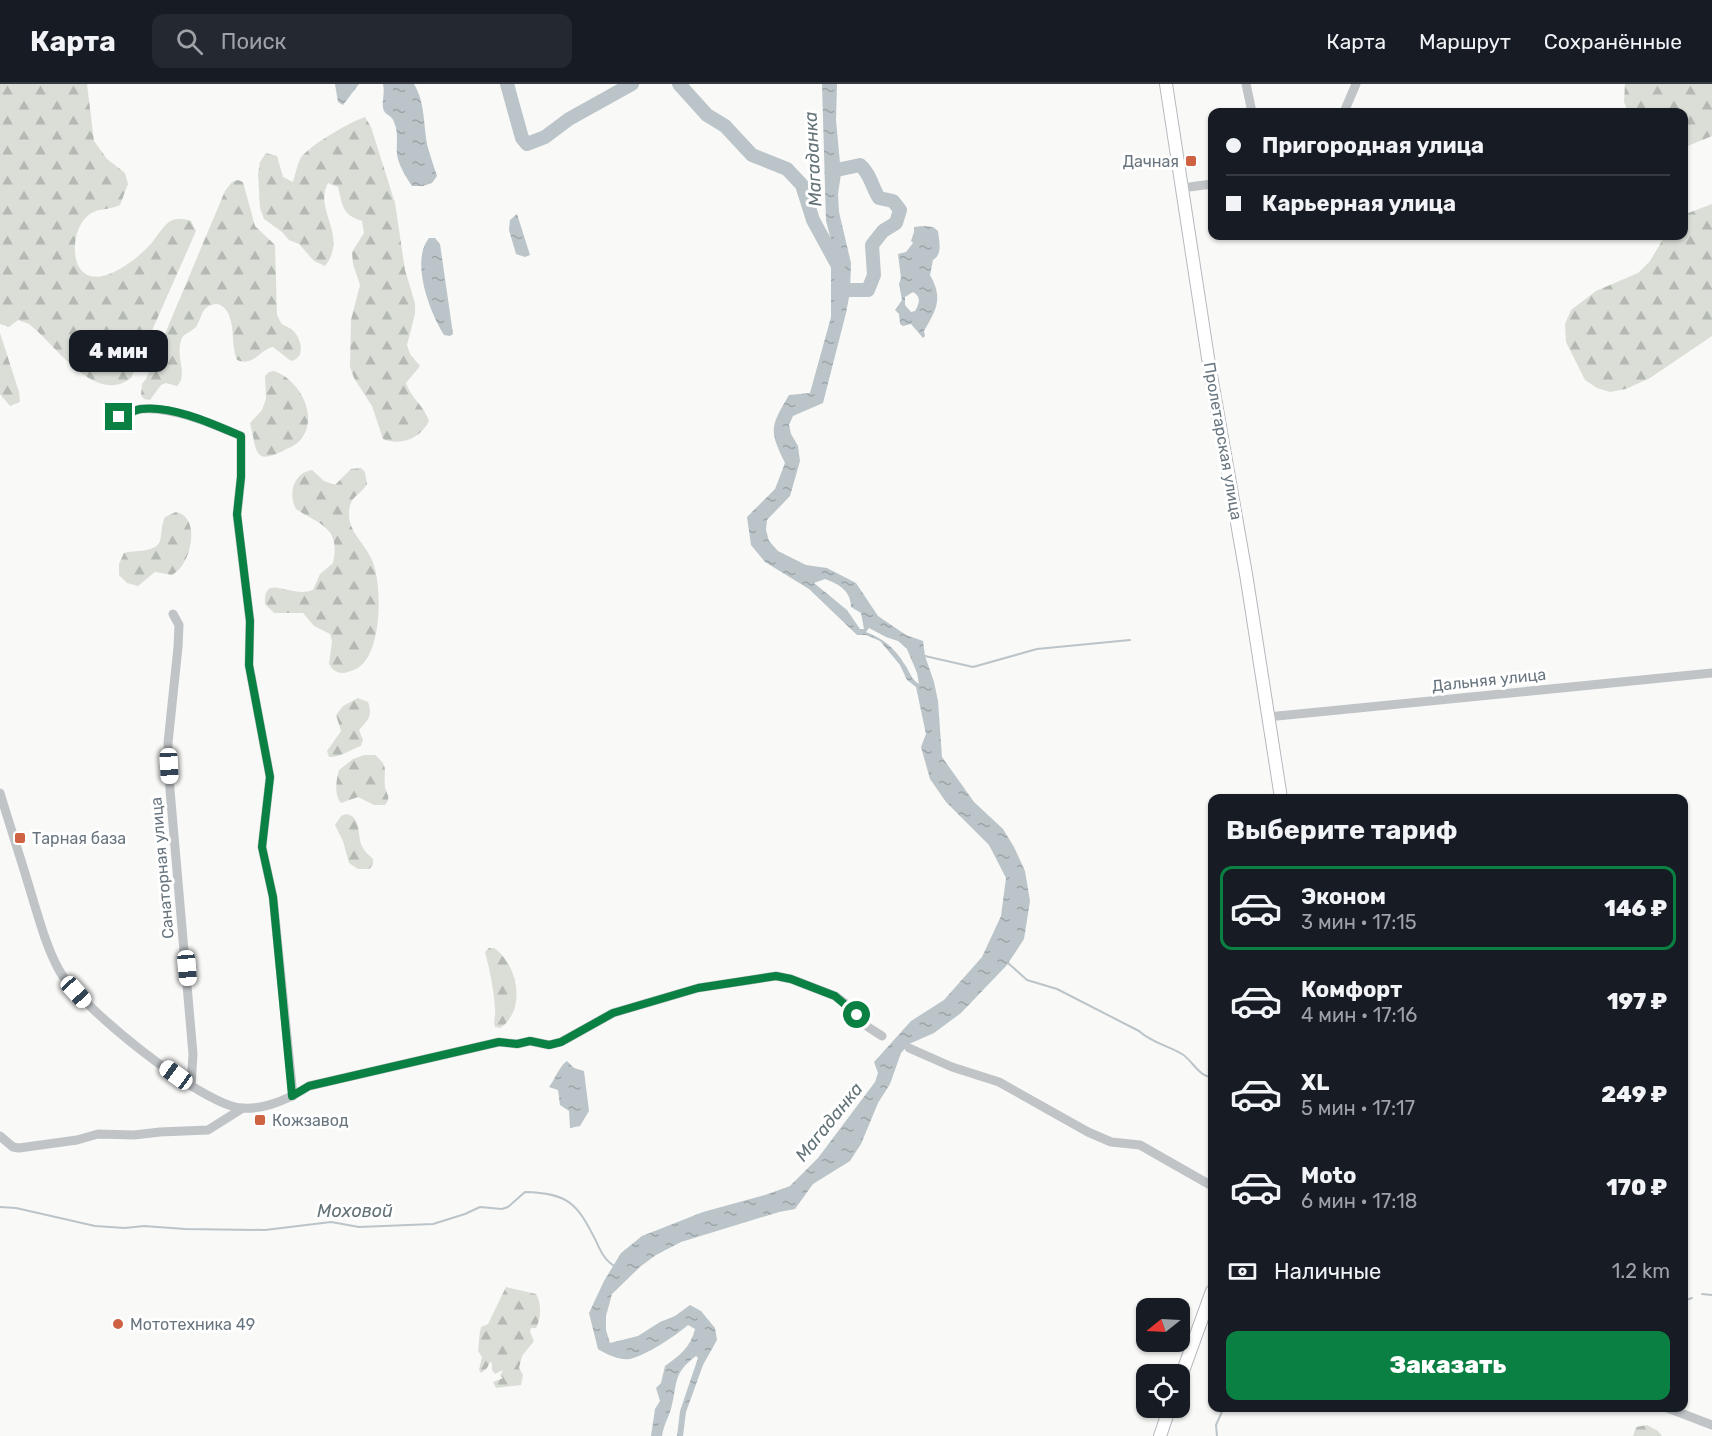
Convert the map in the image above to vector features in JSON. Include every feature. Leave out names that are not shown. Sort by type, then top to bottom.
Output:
[{"type":"main road","name":"Пролетарская улица","points":[[1166,84],[1208,358],[1246,574],[1280,794]]},
{"type":"main road","points":[[1186,1364],[1208,1302]]},
{"type":"main road","points":[[1160,1436],[1166,1418]]},
{"type":"street","points":[[1246,84],[1251,108]]},
{"type":"street","points":[[1346,108],[1356,84]]},
{"type":"street","points":[[1182,188],[1208,185]]},
{"type":"street","points":[[119,417],[140,409],[166,410],[214,424],[241,436],[241,477],[237,514],[250,621],[249,665],[270,777],[262,847],[273,897],[292,1096]]},
{"type":"street","name":"Санаторная улица","points":[[173,614],[179,626],[168,743],[193,1054],[190,1086]]},
{"type":"street","name":"Дальняя улица","points":[[1268,717],[1712,673]]},
{"type":"street","points":[[0,793],[40,922],[54,961],[63,976],[88,1006],[146,1053],[190,1086],[223,1104],[243,1108],[261,1107],[292,1096],[309,1086],[499,1042],[517,1044],[530,1041],[549,1045],[561,1042],[613,1013],[698,988],[776,976],[791,979],[835,996],[868,1027],[882,1036]]},
{"type":"street","points":[[909,1048],[952,1067],[999,1082],[1079,1127],[1112,1142],[1140,1145],[1208,1184]]},
{"type":"street","points":[[0,1136],[13,1147],[19,1148],[78,1140],[98,1134],[134,1135],[208,1130],[243,1108]]},
{"type":"street","points":[[1678,1412],[1712,1425]]},
{"type":"green space","points":[[0,84],[87,84],[94,141],[107,159],[125,173],[128,184],[120,205],[93,212],[80,225],[75,251],[76,259],[83,272],[99,277],[108,275],[126,265],[151,244],[163,227],[174,219],[191,221],[196,231],[131,378],[117,385],[104,384],[76,369],[29,324],[18,320],[9,327],[0,324]]},
{"type":"green space","points":[[1625,84],[1712,84],[1712,136],[1688,146],[1688,108],[1626,108],[1624,102]]},
{"type":"green space","points":[[365,117],[371,127],[395,203],[405,270],[415,303],[415,314],[407,345],[410,354],[420,366],[406,383],[429,421],[415,436],[397,442],[383,439],[372,406],[354,378],[350,367],[351,320],[360,285],[353,264],[352,252],[364,233],[362,221],[347,213],[338,187],[328,183],[325,203],[333,233],[333,244],[331,255],[325,266],[314,261],[299,244],[289,240],[264,219],[260,208],[258,174],[260,162],[266,153],[277,156],[283,177],[293,182],[300,159],[304,154],[330,135]]},
{"type":"green space","points":[[238,180],[243,182],[255,226],[275,245],[277,315],[282,324],[295,332],[300,341],[299,356],[291,361],[273,347],[252,360],[243,362],[237,360],[228,313],[220,305],[211,305],[204,310],[196,327],[182,338],[180,351],[182,376],[177,386],[166,383],[161,385],[150,400],[144,399],[141,395],[142,384],[225,191],[232,182]]},
{"type":"green space","points":[[1712,204],[1712,336],[1650,378],[1626,389],[1610,392],[1597,388],[1585,380],[1566,342],[1565,324],[1571,310],[1596,291],[1638,273],[1650,261],[1663,240],[1688,240],[1688,213]]},
{"type":"green space","points":[[0,333],[19,392],[20,402],[10,406],[0,394]]},
{"type":"green space","points":[[274,371],[291,381],[298,389],[307,408],[307,429],[302,438],[293,446],[265,457],[261,456],[256,449],[250,423],[262,410],[266,399],[265,376]]},
{"type":"green space","points":[[361,468],[365,472],[367,484],[353,499],[349,519],[375,569],[378,583],[378,617],[376,634],[365,661],[356,669],[341,673],[335,671],[329,664],[332,641],[330,634],[314,626],[303,613],[274,613],[265,604],[268,589],[273,587],[304,592],[313,590],[320,574],[333,563],[335,551],[331,534],[326,528],[296,509],[292,497],[296,480],[300,475],[312,470],[324,481],[335,485],[351,469]]},
{"type":"green space","points":[[176,512],[184,516],[191,532],[188,552],[179,570],[172,575],[155,572],[138,586],[127,583],[119,575],[119,564],[124,553],[154,548],[158,545],[165,517]]},
{"type":"green space","points":[[358,698],[368,702],[370,711],[367,720],[359,730],[363,740],[361,746],[341,755],[329,757],[327,751],[341,731],[336,715],[343,706]]},
{"type":"green space","points":[[364,755],[375,755],[383,763],[388,797],[385,805],[374,805],[358,797],[341,803],[337,796],[339,770],[353,759]]},
{"type":"green space","points":[[346,814],[355,819],[361,844],[373,859],[373,865],[369,869],[358,869],[349,863],[343,841],[335,825],[341,816]]},
{"type":"green space","points":[[489,948],[494,948],[509,965],[516,987],[514,1010],[500,1028],[495,1027],[494,1024],[494,995],[485,952]]},
{"type":"green space","points":[[506,1287],[536,1294],[540,1315],[536,1328],[531,1328],[530,1332],[534,1341],[522,1356],[519,1368],[523,1375],[521,1385],[496,1388],[493,1382],[503,1378],[500,1376],[503,1370],[495,1374],[490,1362],[481,1373],[479,1370],[482,1357],[478,1351],[479,1339],[481,1327],[488,1324]]},
{"type":"green space","points":[[1647,1425],[1662,1436],[1633,1436],[1636,1427]]},
{"type":"water","points":[[335,84],[359,84],[343,105],[338,102]]},
{"type":"water","points":[[383,84],[414,84],[418,92],[428,148],[437,176],[432,183],[412,186],[399,163],[396,126],[383,108]]},
{"type":"water","points":[[822,84],[837,84],[836,120],[841,174],[838,194],[839,212],[851,263],[850,292],[823,403],[793,416],[789,425],[798,446],[800,461],[790,496],[767,520],[766,530],[769,541],[778,551],[806,565],[827,568],[856,583],[878,616],[906,635],[923,641],[938,701],[942,757],[974,802],[1003,829],[1014,847],[1025,871],[1030,901],[1024,939],[1007,965],[961,1013],[934,1033],[909,1044],[901,1053],[890,1084],[878,1103],[861,1144],[850,1161],[813,1184],[795,1209],[681,1242],[641,1266],[612,1294],[606,1316],[606,1330],[610,1343],[638,1336],[690,1305],[701,1311],[715,1328],[717,1340],[703,1365],[686,1412],[683,1436],[677,1436],[680,1411],[698,1358],[696,1356],[679,1374],[662,1436],[651,1436],[655,1409],[660,1401],[656,1388],[661,1383],[665,1366],[680,1355],[695,1329],[688,1325],[668,1340],[630,1359],[618,1358],[598,1349],[589,1313],[604,1281],[621,1253],[642,1236],[703,1212],[790,1186],[818,1158],[875,1082],[878,1073],[874,1062],[911,1021],[944,1000],[982,957],[1001,916],[1006,878],[989,845],[946,802],[930,779],[921,747],[926,734],[916,687],[907,680],[900,665],[880,641],[866,635],[857,635],[809,589],[765,562],[751,545],[747,517],[775,489],[785,463],[774,435],[775,421],[789,395],[810,393],[831,317],[831,240],[826,221]],"holes":[[[825,579],[835,583],[846,592],[851,607],[861,613],[864,629],[860,629],[847,610],[814,583]],[[869,628],[898,641],[907,649],[919,684],[912,678],[893,649],[884,641],[866,632]]]},
{"type":"water","points":[[517,214],[530,255],[525,257],[516,254],[509,230],[510,220]]},
{"type":"water","points":[[914,227],[933,227],[938,231],[939,243],[939,251],[933,260],[930,275],[936,290],[937,303],[923,338],[911,324],[903,326],[900,324],[899,314],[895,310],[902,300],[898,254],[906,252],[913,243],[911,241]],"holes":[[[913,292],[919,298],[918,303],[915,311],[911,312],[905,305],[905,297]]]},
{"type":"water","points":[[429,238],[435,238],[440,244],[453,334],[450,336],[444,335],[433,314],[424,287],[421,260]]},
{"type":"water","points":[[567,1061],[574,1068],[584,1071],[589,1111],[580,1126],[570,1128],[569,1111],[560,1105],[558,1090],[549,1087]]},
{"type":"waterway","name":"Магаданка","points":[[507,84],[522,138],[527,144],[545,137],[569,119],[632,84]]},
{"type":"waterway","name":"Магаданка","points":[[679,84],[707,115],[725,126],[752,155],[787,169],[802,185],[813,220],[838,266]]},
{"type":"waterway","points":[[832,171],[860,165],[869,176],[879,198],[893,201],[900,210],[896,223],[883,231],[872,245],[874,275],[868,290],[842,290]]},
{"type":"waterway","points":[[925,656],[973,667],[1037,649],[1130,640]]},
{"type":"waterway","points":[[1008,963],[1027,980],[1057,989],[1182,1054],[1200,1072],[1208,1076]]},
{"type":"waterway","name":"Моховой","points":[[0,1207],[16,1208],[95,1226],[265,1230],[331,1222],[359,1227],[433,1224],[480,1207],[502,1209],[508,1207],[525,1192],[540,1193],[561,1198],[577,1209],[604,1256],[616,1267]]},
{"type":"waterway","points":[[1702,1294],[1712,1295]]},
{"type":"waterway","points":[[1688,1299],[1692,1298]]},
{"type":"waterway","points":[[1217,1436],[1216,1425],[1222,1412]]},
{"type":"place","name":"Дачная","points":[[1191,161]]},
{"type":"place","name":"Тарная база","points":[[20,838]]},
{"type":"place","name":"Кожзавод","points":[[260,1120]]},
{"type":"place","name":"Мототехника 49","points":[[118,1324]]},
{"type":"route","points":[[119,417],[140,409],[166,410],[214,424],[241,436],[241,477],[237,514],[250,621],[249,665],[260,713],[270,777],[262,847],[273,897],[292,1096],[309,1086],[499,1042],[517,1044],[530,1041],[549,1045],[561,1042],[613,1013],[698,988],[748,980],[776,976],[791,979],[835,996],[857,1015]]}]
